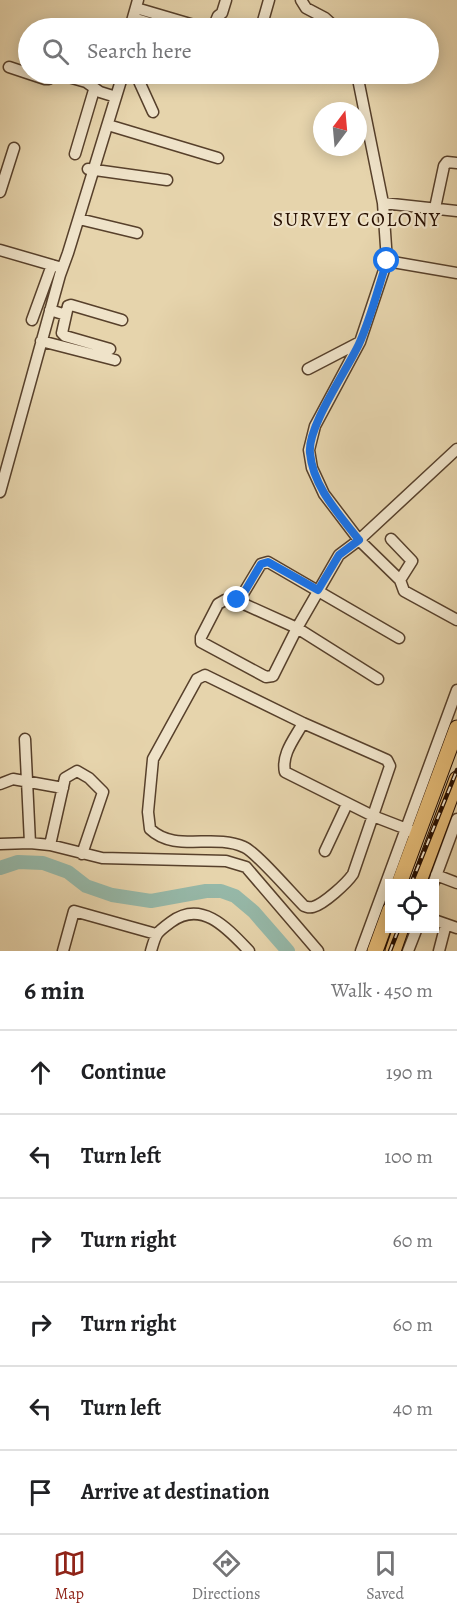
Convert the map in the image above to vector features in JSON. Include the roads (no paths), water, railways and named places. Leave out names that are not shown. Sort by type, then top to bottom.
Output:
[{"type":"highway","points":[[400,879],[412,831],[457,729]]},
{"type":"highway","points":[[420,879],[456,783]]},
{"type":"highway","points":[[375,951],[385,924]]},
{"type":"highway","points":[[393,951],[399,933]]},
{"type":"street","points":[[138,16],[154,0]]},
{"type":"street","points":[[218,16],[220,0]]},
{"type":"street","points":[[218,16],[222,13],[226,0]]},
{"type":"street","points":[[264,18],[269,0]]},
{"type":"street","points":[[301,0],[306,8],[326,18]]},
{"type":"street","points":[[9,67],[18,70]]},
{"type":"street","points":[[88,84],[94,90],[113,96]]},
{"type":"street","points":[[0,492],[50,310],[57,266],[108,125],[115,84]]},
{"type":"street","points":[[32,320],[79,219],[91,170],[113,96],[119,84]]},
{"type":"street","points":[[140,84],[153,112]]},
{"type":"street","points":[[359,84],[383,203],[387,261],[360,342],[315,426],[309,450],[312,468],[324,494],[359,540],[400,580],[404,591],[457,620]]},
{"type":"street","points":[[75,154],[94,90]]},
{"type":"street","points":[[108,125],[219,158]]},
{"type":"street","points":[[0,192],[14,148]]},
{"type":"street","points":[[435,208],[444,166],[447,162],[457,163]]},
{"type":"street","points":[[91,170],[167,180]]},
{"type":"street","points":[[383,203],[457,211]]},
{"type":"street","points":[[79,219],[137,233]]},
{"type":"street","points":[[0,250],[57,266]]},
{"type":"street","points":[[387,261],[457,273]]},
{"type":"street","points":[[110,349],[65,336],[62,333],[68,306],[122,320]]},
{"type":"street","points":[[50,310],[66,315]]},
{"type":"street","points":[[41,341],[115,360]]},
{"type":"street","points":[[308,369],[360,342]]},
{"type":"street","points":[[399,638],[318,590],[268,562],[264,562],[240,599],[225,600],[218,604],[201,642],[270,678],[318,590],[339,555],[359,540],[457,449]]},
{"type":"street","points":[[391,539],[412,561],[400,580]]},
{"type":"street","points":[[246,605],[297,628],[378,679]]},
{"type":"street","points":[[205,675],[303,723],[387,760],[390,766],[373,816],[349,881],[317,906],[311,908],[304,906],[247,848],[231,842],[170,841],[150,830],[148,812],[153,759],[197,679],[205,675]]},
{"type":"street","points":[[361,951],[412,831],[457,690]]},
{"type":"street","points":[[303,723],[286,754],[283,764],[285,772],[346,804],[412,831]]},
{"type":"street","points":[[25,740],[30,843]]},
{"type":"street","points":[[51,845],[64,778],[77,771],[89,778],[103,792],[82,854]]},
{"type":"street","points":[[0,784],[13,779],[63,788]]},
{"type":"street","points":[[325,851],[346,804]]},
{"type":"street","points":[[434,879],[457,819]]},
{"type":"street","points":[[0,844],[51,845],[102,858],[226,861],[246,867],[318,951]]},
{"type":"street","points":[[439,880],[457,883]]},
{"type":"street","points":[[63,951],[74,911],[156,934]]},
{"type":"street","points":[[151,951],[156,934],[181,915],[198,914],[215,920],[249,951]]},
{"type":"street","points":[[439,951],[452,926]]},
{"type":"street","points":[[408,951],[415,933]]},
{"type":"waterway","points":[[0,868],[18,862],[43,863],[68,872],[86,886],[112,895],[151,901],[206,891],[221,891],[235,896],[254,912],[288,951]]},
{"type":"railway","points":[[413,879],[457,770]]},
{"type":"railway","points":[[390,951],[397,933]]},
{"type":"district","name":"SURVEY COLONY","points":[[357,219]]}]
